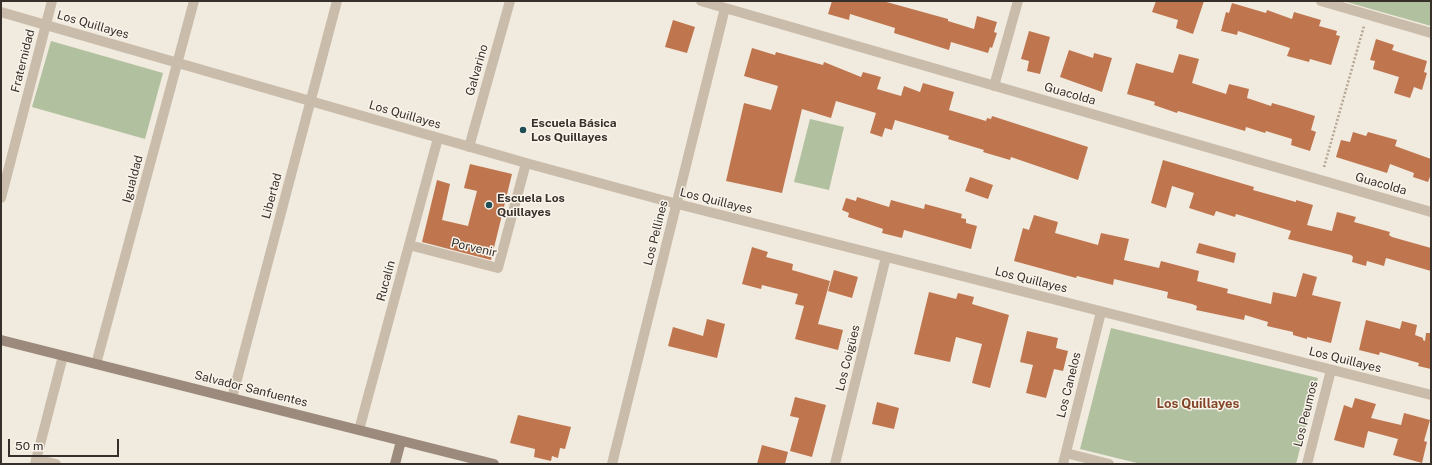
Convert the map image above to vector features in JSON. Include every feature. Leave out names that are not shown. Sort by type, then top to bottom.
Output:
[{"type":"street","name":"Fraternidad","points":[[1,198],[52,1]]},
{"type":"street","name":"Igualdad","points":[[96,364],[194,1]]},
{"type":"street","name":"Libertad","points":[[232,398],[337,1]]},
{"type":"street","name":"Galvarino","points":[[469,147],[510,1]]},
{"type":"street","name":"Guacolda","points":[[701,1],[1431,212]]},
{"type":"street","points":[[994,86],[1018,1]]},
{"type":"street","points":[[1321,1],[1431,33]]},
{"type":"street","name":"Los Pellines","points":[[612,464],[725,8]]},
{"type":"street","name":"Los Quillayes","points":[[1,12],[469,147],[676,204],[1431,395]]},
{"type":"street","name":"Rucalín","points":[[359,430],[438,138]]},
{"type":"street","name":"Porvenir","points":[[410,245],[498,268],[526,163]]},
{"type":"street","name":"Los Coigües","points":[[835,464],[886,257]]},
{"type":"street","name":"Los Canelos","points":[[1063,464],[1101,312]]},
{"type":"street","name":"Salvador Sanfuentes","points":[[1,340],[494,464]]},
{"type":"street","points":[[56,464],[36,461],[63,356]]},
{"type":"street","name":"Los Peumos","points":[[1307,464],[1330,370]]},
{"type":"street","points":[[395,464],[401,441]]},
{"type":"street","points":[[1066,453],[1109,464]]},
{"type":"path","points":[[1324,168],[1368,14]]},
{"type":"green space","points":[[1343,1],[1431,1],[1431,26]]},
{"type":"green space","points":[[51,41],[163,73],[145,139],[32,107]]},
{"type":"green space","points":[[810,119],[844,127],[829,190],[794,182]]},
{"type":"green space","points":[[1111,328],[1318,378],[1296,464],[1141,464],[1080,449]]},
{"type":"building","points":[[832,1],[883,1],[948,19],[948,21],[974,29],[977,16],[997,22],[994,32],[997,33],[992,48],[990,47],[988,53],[951,42],[949,50],[894,33],[895,28],[850,14],[849,20],[828,14]]},
{"type":"building","points":[[1156,1],[1204,1],[1193,34],[1176,28],[1178,20],[1152,12]]},
{"type":"building","points":[[1232,3],[1266,13],[1267,10],[1292,19],[1294,12],[1321,20],[1319,26],[1337,31],[1336,35],[1340,36],[1331,65],[1310,59],[1309,62],[1287,56],[1290,48],[1238,31],[1237,35],[1221,31],[1226,12],[1229,13]]},
{"type":"building","points":[[673,20],[695,27],[687,53],[665,47]]},
{"type":"building","points":[[1029,31],[1050,37],[1040,74],[1027,71],[1029,61],[1021,59]]},
{"type":"building","points":[[1376,39],[1394,45],[1392,50],[1427,61],[1424,72],[1427,73],[1422,90],[1414,87],[1410,98],[1394,93],[1399,77],[1373,69],[1375,61],[1370,60]]},
{"type":"building","points":[[752,48],[775,55],[776,52],[823,65],[824,62],[861,77],[863,72],[881,77],[877,89],[901,96],[904,86],[920,92],[923,83],[954,92],[949,110],[986,121],[987,118],[991,119],[992,116],[1088,147],[1078,180],[1011,157],[1010,160],[983,152],[984,150],[948,139],[949,136],[895,120],[892,130],[885,128],[882,137],[870,133],[876,113],[836,101],[831,118],[802,109],[782,193],[726,181],[744,103],[771,110],[778,86],[744,76]]},
{"type":"building","points":[[1069,50],[1093,58],[1094,53],[1112,58],[1102,92],[1060,77]]},
{"type":"building","points":[[1179,54],[1199,59],[1192,83],[1226,94],[1229,84],[1249,89],[1247,98],[1271,106],[1272,103],[1315,116],[1311,130],[1316,132],[1310,151],[1291,145],[1292,139],[1246,127],[1245,131],[1178,111],[1177,113],[1154,105],[1155,102],[1127,94],[1136,63],[1173,73]]},
{"type":"building","points":[[1353,132],[1366,136],[1368,132],[1397,140],[1395,146],[1431,159],[1431,174],[1428,182],[1413,177],[1414,173],[1390,164],[1387,173],[1336,157],[1341,140],[1350,142]]},
{"type":"building","points":[[1163,160],[1254,187],[1253,190],[1296,202],[1296,200],[1313,205],[1307,225],[1332,231],[1337,212],[1356,217],[1354,222],[1390,232],[1389,235],[1392,237],[1431,248],[1431,271],[1386,258],[1384,266],[1367,261],[1366,266],[1352,262],[1353,257],[1351,255],[1288,239],[1291,231],[1288,230],[1236,214],[1235,217],[1216,211],[1214,216],[1189,208],[1194,193],[1172,186],[1166,208],[1151,203]]},
{"type":"building","name":"Escuela Los Quillayes","points":[[470,164],[512,174],[491,260],[422,242],[437,180],[450,184],[442,220],[468,226],[477,191],[464,188]]},
{"type":"building","points":[[970,177],[993,185],[988,199],[965,191]]},
{"type":"building","points":[[857,197],[889,207],[891,200],[924,209],[925,204],[962,214],[961,218],[966,219],[966,223],[977,226],[971,249],[904,230],[902,238],[882,233],[883,229],[848,217],[849,213],[842,210],[846,198],[856,201]]},
{"type":"building","points":[[1034,215],[1058,222],[1055,233],[1098,245],[1101,233],[1129,239],[1124,260],[1159,268],[1161,261],[1199,271],[1197,281],[1228,289],[1227,293],[1271,304],[1273,292],[1296,297],[1303,273],[1317,277],[1312,295],[1341,302],[1331,343],[1293,335],[1293,332],[1267,326],[1268,322],[1245,315],[1244,320],[1196,310],[1197,306],[1167,298],[1168,292],[1114,279],[1113,285],[1077,276],[1076,278],[1014,261],[1023,228],[1029,230]]},
{"type":"building","points":[[1199,243],[1236,253],[1234,263],[1196,253]]},
{"type":"building","points":[[752,247],[768,252],[766,257],[793,264],[792,270],[830,281],[818,324],[843,330],[838,350],[795,339],[804,306],[795,304],[798,294],[762,285],[761,289],[742,284]]},
{"type":"building","points":[[834,270],[858,277],[852,298],[828,291]]},
{"type":"building","points":[[929,292],[956,299],[958,293],[974,297],[972,304],[1009,315],[990,388],[972,383],[982,344],[956,337],[950,362],[914,354]]},
{"type":"building","points":[[707,319],[725,324],[717,358],[668,346],[673,327],[703,336]]},
{"type":"building","points":[[1366,320],[1400,329],[1402,321],[1417,325],[1415,335],[1423,338],[1425,341],[1426,333],[1431,333],[1431,369],[1418,366],[1419,363],[1380,352],[1379,355],[1359,350]]},
{"type":"building","points":[[1027,331],[1058,338],[1056,348],[1068,351],[1063,371],[1054,369],[1046,398],[1026,393],[1033,365],[1020,362]]},
{"type":"building","points":[[795,397],[826,405],[812,457],[790,451],[799,418],[790,416]]},
{"type":"building","points":[[1355,398],[1376,404],[1371,418],[1401,425],[1404,413],[1430,420],[1424,441],[1427,442],[1422,463],[1393,455],[1398,439],[1368,431],[1364,448],[1334,440],[1344,405],[1352,408]]},
{"type":"building","points":[[877,402],[899,408],[894,429],[872,424]]},
{"type":"building","points":[[518,415],[571,427],[565,449],[560,448],[558,458],[552,456],[551,461],[534,457],[535,449],[510,443]]},
{"type":"building","points":[[762,445],[788,452],[785,464],[757,464]]},
{"type":"place","name":"Escuela Básica Los Quillayes","points":[[523,130]]},
{"type":"place","name":"Escuela Los Quillayes","points":[[489,205]]},
{"type":"district","name":"Los Quillayes","points":[[1198,404]]}]
